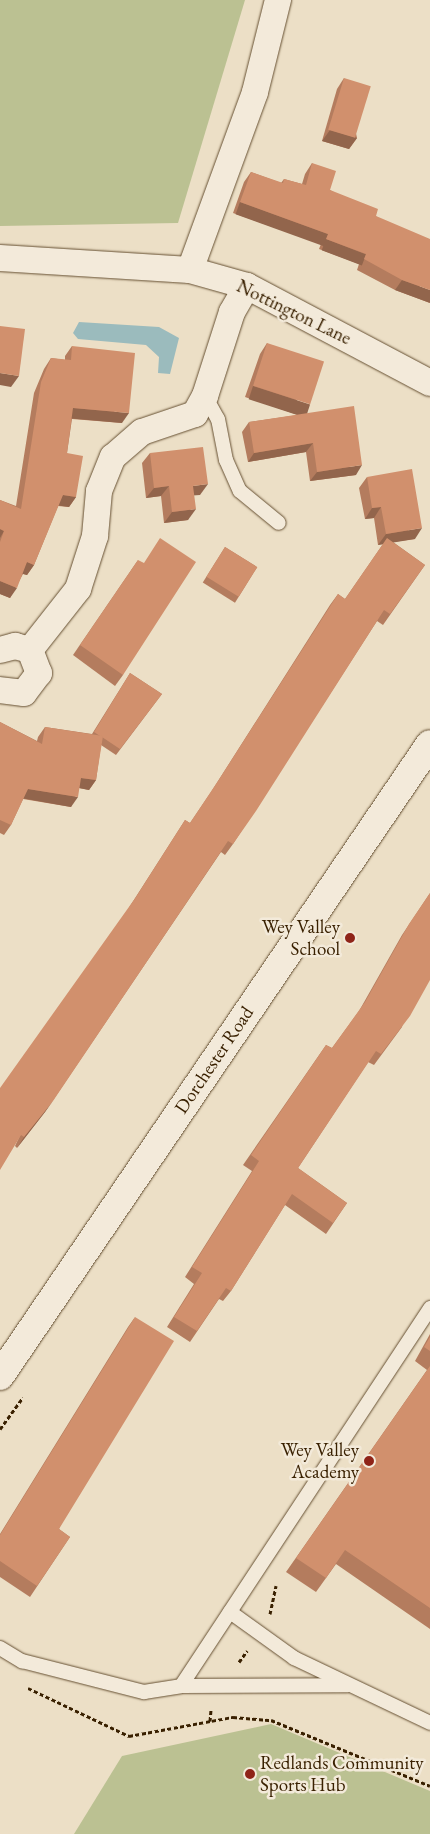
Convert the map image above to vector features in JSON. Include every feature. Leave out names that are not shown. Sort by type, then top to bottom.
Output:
[{"type":"main road","name":"Dorchester Road","points":[[0,1376],[430,744]]},
{"type":"street","points":[[190,270],[255,92],[278,0]]},
{"type":"street","name":"Nottington Lane","points":[[0,258],[190,270],[247,286],[430,383]]},
{"type":"street","points":[[30,650],[78,589],[95,536],[99,491],[112,457],[142,432],[195,414],[205,396],[216,351],[247,286]]},
{"type":"street","points":[[0,650],[15,646],[30,650]]},
{"type":"street","points":[[0,690],[16,695],[32,688],[39,673],[30,650]]},
{"type":"lane","points":[[205,396],[218,419],[226,460],[240,491],[279,523]]},
{"type":"lane","points":[[181,1686],[430,1308]]},
{"type":"lane","points":[[230,1612],[294,1658],[430,1723]]},
{"type":"lane","points":[[0,1648],[22,1661],[144,1692],[181,1686],[301,1688],[349,1684]]},
{"type":"path","points":[[269,1622],[278,1578]]},
{"type":"path","points":[[234,1668],[250,1648]]},
{"type":"path","points":[[24,1686],[129,1736],[233,1717],[271,1720],[430,1786]]},
{"type":"path","points":[[210,1721],[209,1709],[216,1708]]},
{"type":"green space","points":[[0,0],[245,0],[178,223],[0,226]]},
{"type":"green space","name":"Redlands Community Sports Hub","points":[[271,1724],[430,1791],[430,1834],[74,1834],[122,1756]]},
{"type":"water","points":[[79,322],[159,327],[179,338],[170,374],[158,373],[159,357],[146,345],[78,339],[73,333]]},
{"type":"building","points":[[344,78],[371,86],[355,138],[328,130]]},
{"type":"building","points":[[312,163],[336,171],[330,190],[378,209],[376,216],[430,239],[430,290],[402,280],[364,259],[366,254],[326,239],[328,234],[240,202],[251,172],[283,183],[284,179],[306,185]]},
{"type":"building","points":[[0,326],[25,329],[19,376],[0,373]]},
{"type":"building","points":[[267,343],[324,362],[310,404],[253,386]]},
{"type":"building","points":[[72,346],[135,353],[129,413],[73,408],[67,453],[83,456],[76,497],[63,495],[34,565],[27,562],[17,588],[0,581],[0,542],[4,531],[0,529],[0,500],[21,509],[41,382],[51,358],[71,360]]},
{"type":"building","points":[[354,406],[362,465],[317,472],[313,443],[254,453],[249,422]]},
{"type":"building","points":[[203,447],[208,484],[193,486],[196,509],[172,512],[169,486],[154,488],[150,453]]},
{"type":"building","points":[[412,469],[422,528],[386,534],[381,507],[372,508],[367,477]]},
{"type":"building","points":[[160,538],[196,562],[123,675],[80,645],[138,560],[144,563]]},
{"type":"building","points":[[387,538],[425,565],[390,614],[384,610],[256,811],[233,844],[228,841],[53,1101],[24,1137],[21,1135],[0,1170],[0,1088],[136,897],[185,820],[190,823],[338,594],[345,599]]},
{"type":"building","points":[[225,547],[257,567],[239,597],[206,577]]},
{"type":"building","points":[[130,673],[162,694],[120,749],[103,736],[94,732]]},
{"type":"building","points":[[0,722],[42,744],[45,727],[103,736],[96,780],[81,778],[78,797],[28,789],[11,825],[0,820]]},
{"type":"building","points":[[430,893],[430,980],[410,1016],[381,1054],[376,1051],[298,1168],[347,1203],[333,1223],[292,1194],[231,1291],[226,1288],[197,1331],[174,1317],[202,1273],[192,1267],[259,1161],[251,1155],[326,1045],[332,1048],[365,1002],[409,924]]},
{"type":"building","points":[[135,1317],[174,1341],[59,1529],[70,1537],[37,1586],[0,1561],[0,1535]]},
{"type":"building","points":[[430,1337],[430,1351],[424,1347]]},
{"type":"building","points":[[430,1366],[430,1608],[345,1550],[326,1578],[296,1558]]},
{"type":"place","name":"Wey Valley School","points":[[350,938]]},
{"type":"place","name":"Wey Valley Academy","points":[[369,1461]]},
{"type":"place","name":"Redlands Community Sports Hub","points":[[250,1774]]}]
